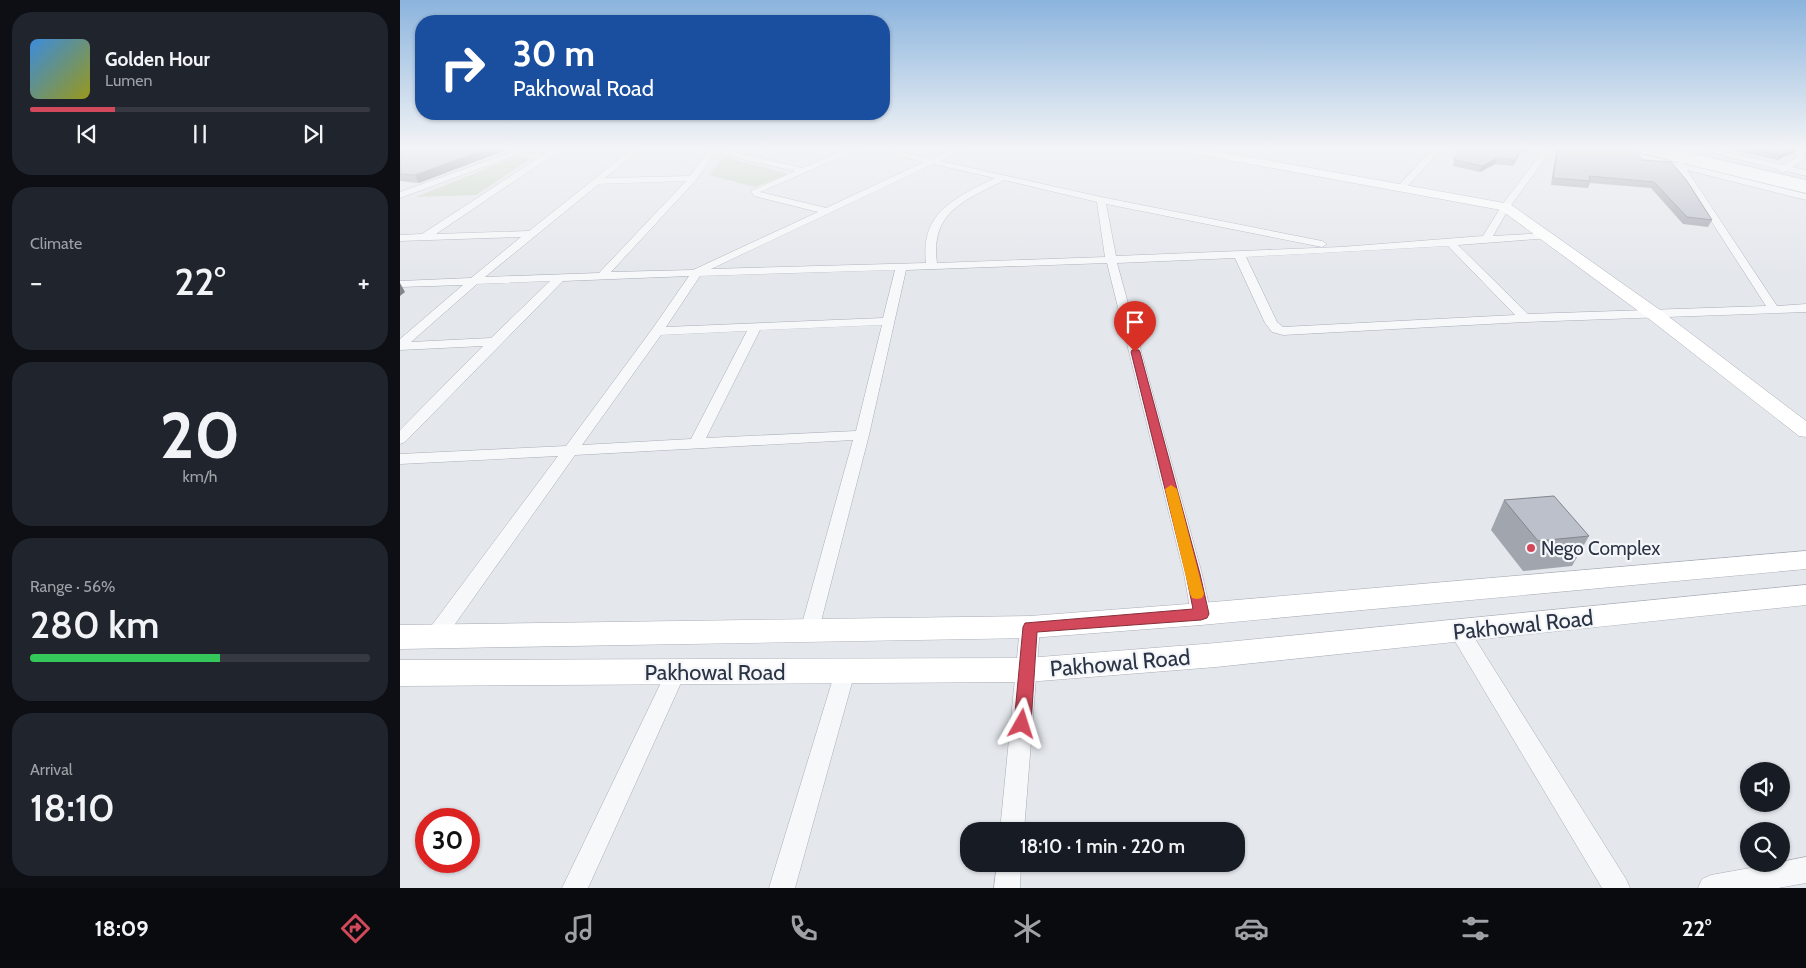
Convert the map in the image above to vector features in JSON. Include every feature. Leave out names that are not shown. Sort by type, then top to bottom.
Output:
[{"type":"street","points":[[424,238],[495,190]]},
{"type":"street","points":[[400,346],[475,280],[585,190]]},
{"type":"street","points":[[604,275],[682,190]]},
{"type":"street","points":[[756,190],[754,192],[827,211]]},
{"type":"street","points":[[436,635],[657,331],[697,272],[871,190]]},
{"type":"street","points":[[932,266],[929,254],[932,229],[943,211],[979,190]]},
{"type":"street","points":[[1058,190],[1346,249]]},
{"type":"street","points":[[1414,190],[1505,207],[1654,314],[1806,431]]},
{"type":"street","points":[[1486,240],[1505,207],[1517,190]]},
{"type":"street","points":[[1698,190],[1774,310]]},
{"type":"street","points":[[1101,200],[1111,260],[1193,574],[1201,614]]},
{"type":"street","points":[[400,238],[531,234]]},
{"type":"street","points":[[400,284],[604,275],[1111,260],[1346,249],[1546,236]]},
{"type":"street","points":[[1450,242],[1525,318]]},
{"type":"street","points":[[1239,254],[1271,323],[1276,328],[1284,331],[1525,318],[1806,308]]},
{"type":"street","points":[[810,632],[862,435],[901,267]]},
{"type":"street","points":[[400,439],[560,277]]},
{"type":"street","points":[[657,331],[888,321]]},
{"type":"street","points":[[696,444],[755,327]]},
{"type":"street","points":[[400,346],[494,342]]},
{"type":"street","points":[[400,459],[862,435]]},
{"type":"street","name":"Pakhowal Road","points":[[400,636],[810,632],[1030,627],[1201,614],[1806,560]]},
{"type":"street","name":"Pakhowal Road","points":[[400,673],[1027,670],[1460,632],[1806,595]]},
{"type":"street","points":[[1013,822],[1030,627]]},
{"type":"street","points":[[1460,632],[1617,888]]},
{"type":"street","points":[[575,888],[676,672]]},
{"type":"street","points":[[782,888],[845,672]]},
{"type":"street","points":[[1710,888],[1766,882],[1806,870]]},
{"type":"street","points":[[1007,888],[1008,872]]},
{"type":"green space","points":[[432,190],[483,190],[476,195],[416,197]]},
{"type":"building","points":[[1662,190],[1693,190],[1712,220],[1687,217]]},
{"type":"building","points":[[1554,496],[1589,536],[1538,541],[1504,500]]},
{"type":"slow traffic","points":[[1171,489],[1197,594]]},
{"type":"place","name":"Nego Complex","points":[[1531,548]]},
{"type":"route","points":[[1022,724],[1030,627],[1201,614],[1193,574],[1135,352]]}]
